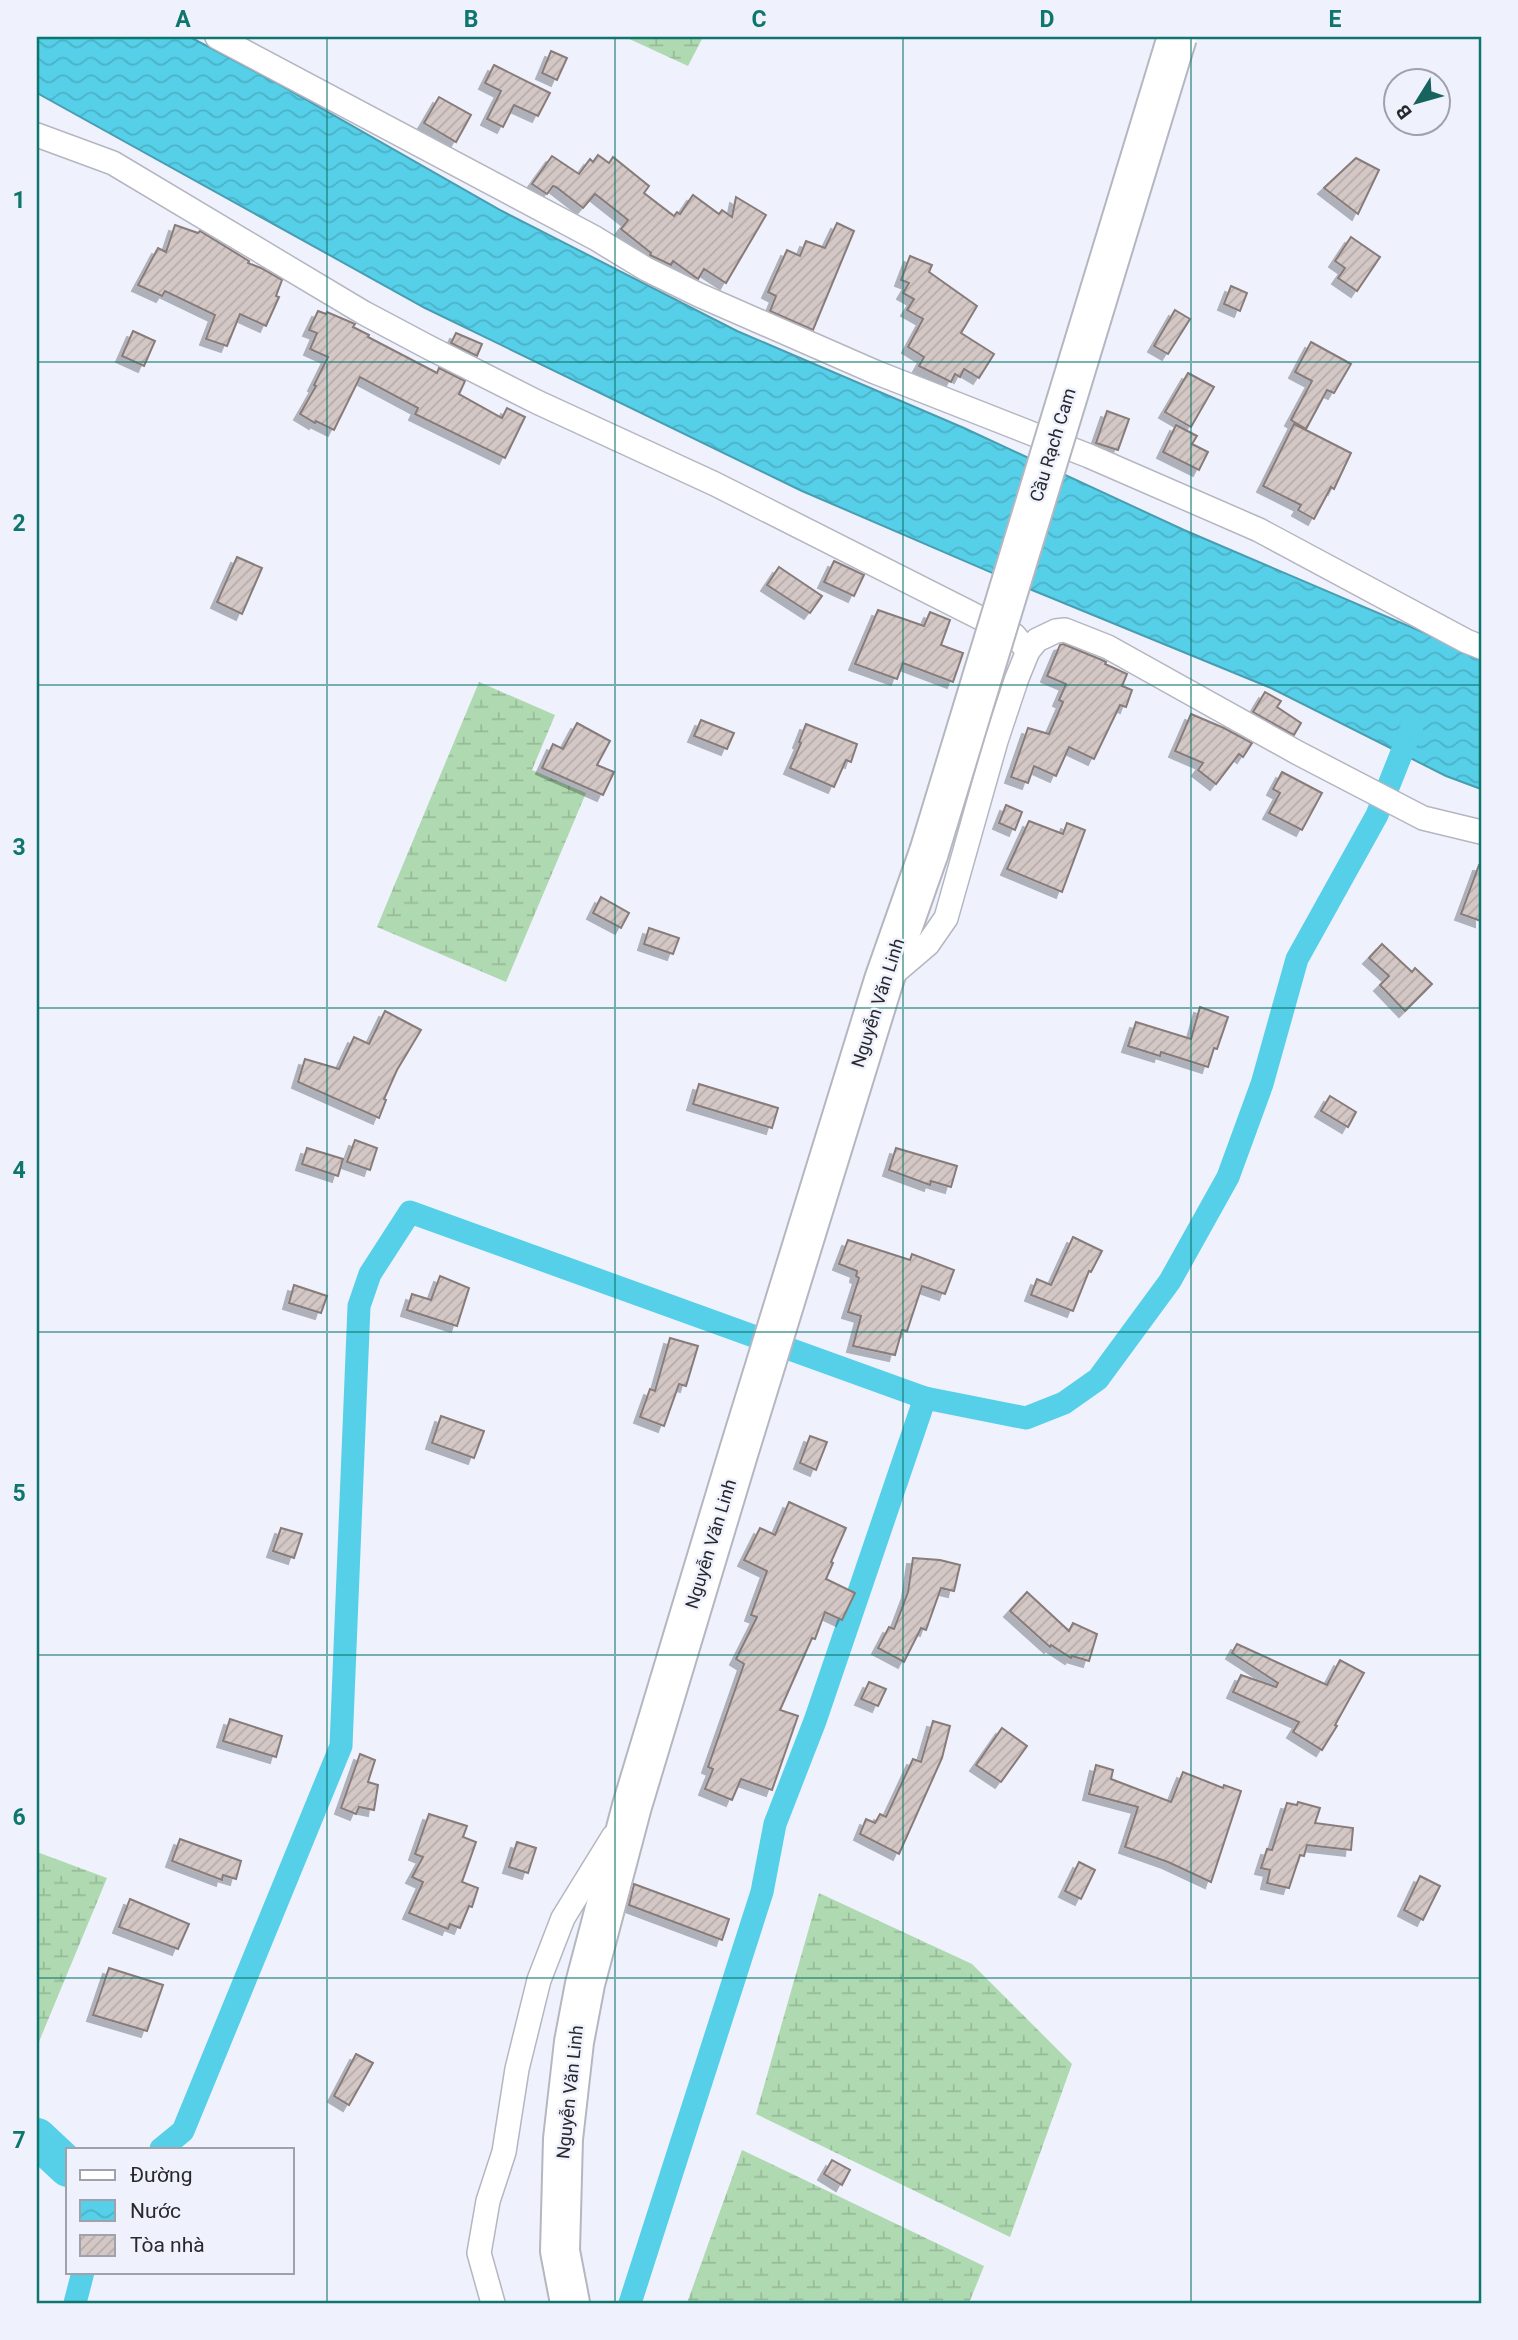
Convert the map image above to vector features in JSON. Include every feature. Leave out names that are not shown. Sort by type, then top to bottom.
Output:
[{"type":"highway","name":"Cầu Rạch Cam","points":[[929,852],[1177,37]]},
{"type":"highway","name":"Nguyễn Văn Linh","points":[[569,2303],[560,2250],[562,2139],[574,2042],[585,1984],[632,1806],[817,1192],[884,981],[929,852]]},
{"type":"street","points":[[217,37],[595,238],[646,270],[875,372],[1089,456],[1259,530],[1481,647]]},
{"type":"street","points":[[37,135],[113,163],[364,313],[537,402],[695,474],[1014,635],[1028,651]]},
{"type":"street","points":[[884,981],[928,944],[946,918],[996,741],[1028,651],[1037,640],[1056,631],[1065,630],[1108,647],[1298,753],[1423,818],[1481,832]]},
{"type":"street","points":[[493,2303],[479,2253],[488,2201],[504,2152],[517,2069],[539,1980],[563,1918],[632,1806]]},
{"type":"green space","points":[[625,37],[703,37],[688,66]]},
{"type":"green space","points":[[479,682],[555,715],[532,770],[586,793],[506,982],[377,927]]},
{"type":"green space","points":[[37,1852],[107,1878],[38,2044],[37,2043]]},
{"type":"green space","points":[[819,1893],[972,1964],[1072,2064],[1010,2237],[756,2114]]},
{"type":"green space","points":[[742,2150],[984,2266],[969,2303],[687,2303]]},
{"type":"water","points":[[37,37],[190,37],[502,211],[737,331],[964,428],[1184,530],[1481,657],[1481,789],[1446,776],[1271,688],[1032,590],[802,491],[425,308],[37,93]]},
{"type":"building","points":[[551,51],[567,58],[557,80],[542,73]]},
{"type":"building","points":[[494,65],[550,93],[538,116],[514,105],[503,127],[487,119],[501,91],[485,83]]},
{"type":"building","points":[[439,97],[471,115],[456,142],[424,123]]},
{"type":"building","points":[[598,155],[609,163],[613,157],[649,186],[644,193],[674,216],[677,212],[680,214],[693,195],[719,214],[722,210],[732,217],[736,197],[766,215],[726,283],[704,269],[698,279],[673,261],[671,265],[650,255],[651,253],[621,229],[628,220],[595,194],[583,208],[556,187],[553,186],[547,194],[532,184],[552,156],[579,174],[590,159],[593,162]]},
{"type":"building","points":[[1356,158],[1379,170],[1358,214],[1324,188]]},
{"type":"building","points":[[837,223],[854,231],[813,330],[770,311],[776,296],[768,292],[787,250],[800,256],[806,241],[825,248]]},
{"type":"building","points":[[175,225],[198,233],[200,231],[249,261],[248,263],[282,280],[276,296],[279,297],[266,326],[240,314],[227,346],[206,339],[215,315],[165,291],[162,296],[138,285],[158,248],[166,252]]},
{"type":"building","points":[[1351,237],[1380,257],[1357,291],[1338,278],[1345,268],[1335,261]]},
{"type":"building","points":[[910,256],[932,265],[929,272],[977,306],[961,333],[994,354],[979,378],[964,369],[960,377],[955,374],[951,382],[919,366],[924,357],[908,347],[923,319],[907,310],[914,299],[903,293],[909,283],[901,280]]},
{"type":"building","points":[[1231,286],[1247,293],[1240,311],[1224,304]]},
{"type":"building","points":[[1175,310],[1190,319],[1168,354],[1154,346]]},
{"type":"building","points":[[318,311],[355,324],[353,327],[369,335],[368,337],[437,373],[439,368],[465,381],[459,394],[502,418],[507,408],[525,417],[505,458],[415,414],[418,408],[360,377],[334,430],[300,414],[328,357],[310,349],[317,333],[309,330]]},
{"type":"building","points":[[133,331],[155,341],[144,366],[122,356]]},
{"type":"building","points":[[456,333],[482,344],[477,356],[451,343]]},
{"type":"building","points":[[1311,342],[1351,364],[1334,393],[1327,390],[1306,429],[1291,420],[1312,381],[1295,372]]},
{"type":"building","points":[[1188,373],[1214,387],[1191,427],[1165,412]]},
{"type":"building","points":[[1107,411],[1129,419],[1118,450],[1096,443]]},
{"type":"building","points":[[1294,424],[1351,453],[1334,489],[1331,487],[1314,519],[1298,510],[1301,505],[1263,486]]},
{"type":"building","points":[[1176,425],[1197,436],[1192,444],[1208,452],[1199,470],[1163,452]]},
{"type":"building","points":[[237,557],[262,568],[242,614],[217,602]]},
{"type":"building","points":[[834,561],[864,575],[854,596],[824,582]]},
{"type":"building","points":[[779,567],[822,596],[810,613],[767,585]]},
{"type":"building","points":[[878,610],[924,626],[930,612],[950,620],[941,645],[963,653],[953,682],[903,663],[897,679],[855,664]]},
{"type":"building","points":[[1063,644],[1127,674],[1122,686],[1132,690],[1126,707],[1120,705],[1094,759],[1069,747],[1056,776],[1034,766],[1028,783],[1011,777],[1028,728],[1049,734],[1063,702],[1059,700],[1066,684],[1047,676],[1060,645]]},
{"type":"building","points":[[1265,692],[1281,701],[1277,707],[1301,723],[1294,735],[1253,712]]},
{"type":"building","points":[[1191,714],[1252,743],[1243,757],[1239,754],[1216,784],[1198,770],[1203,763],[1175,751]]},
{"type":"building","points":[[701,720],[734,733],[727,749],[694,736]]},
{"type":"building","points":[[577,723],[610,741],[597,765],[614,772],[603,795],[542,768],[553,744],[563,749]]},
{"type":"building","points":[[806,724],[857,744],[851,762],[846,760],[834,787],[790,768]]},
{"type":"building","points":[[1282,772],[1322,793],[1302,830],[1269,813],[1280,793],[1273,789]]},
{"type":"building","points":[[1006,805],[1022,812],[1015,830],[999,823]]},
{"type":"building","points":[[1029,821],[1063,834],[1067,823],[1085,830],[1062,892],[1007,869]]},
{"type":"building","points":[[1481,865],[1481,921],[1461,914]]},
{"type":"building","points":[[601,897],[629,913],[621,928],[593,913]]},
{"type":"building","points":[[649,928],[679,938],[673,954],[644,944]]},
{"type":"building","points":[[1382,944],[1412,972],[1415,968],[1432,984],[1405,1011],[1380,985],[1389,976],[1369,958]]},
{"type":"building","points":[[1200,1007],[1228,1017],[1208,1067],[1161,1052],[1160,1056],[1128,1046],[1136,1022],[1191,1039]]},
{"type":"building","points":[[385,1011],[421,1030],[397,1070],[379,1118],[298,1082],[305,1059],[339,1069],[354,1037],[369,1044]]},
{"type":"building","points":[[699,1084],[778,1108],[772,1128],[693,1104]]},
{"type":"building","points":[[1330,1096],[1356,1112],[1348,1127],[1321,1111]]},
{"type":"building","points":[[355,1140],[377,1148],[370,1170],[347,1162]]},
{"type":"building","points":[[307,1148],[343,1159],[338,1176],[302,1164]]},
{"type":"building","points":[[896,1148],[957,1166],[951,1187],[931,1181],[930,1185],[889,1170]]},
{"type":"building","points":[[1073,1237],[1102,1251],[1091,1272],[1089,1271],[1073,1311],[1031,1295],[1037,1279],[1051,1285]]},
{"type":"building","points":[[848,1240],[910,1260],[912,1254],[954,1270],[945,1294],[922,1286],[907,1331],[902,1330],[895,1355],[853,1346],[861,1316],[848,1312],[859,1278],[856,1276],[857,1271],[839,1264]]},
{"type":"building","points":[[440,1276],[469,1288],[457,1326],[407,1310],[412,1294],[431,1300]]},
{"type":"building","points":[[294,1285],[327,1296],[321,1313],[289,1303]]},
{"type":"building","points":[[670,1338],[698,1346],[686,1386],[679,1384],[664,1426],[640,1417],[650,1389],[655,1391]]},
{"type":"building","points":[[441,1416],[484,1431],[474,1458],[432,1443]]},
{"type":"building","points":[[810,1436],[827,1442],[816,1470],[800,1463]]},
{"type":"building","points":[[789,1502],[846,1528],[826,1579],[855,1593],[842,1620],[825,1612],[815,1639],[812,1638],[780,1710],[798,1716],[772,1790],[741,1779],[732,1800],[705,1789],[713,1769],[708,1767],[744,1664],[736,1659],[757,1617],[751,1615],[767,1571],[744,1560],[760,1528],[775,1535]]},
{"type":"building","points":[[281,1528],[302,1534],[294,1558],[273,1551]]},
{"type":"building","points":[[913,1558],[960,1565],[954,1591],[941,1588],[926,1630],[921,1628],[904,1662],[878,1648],[889,1627],[894,1629],[908,1592]]},
{"type":"building","points":[[1027,1592],[1069,1631],[1073,1623],[1097,1634],[1089,1661],[1072,1656],[1071,1658],[1051,1645],[1050,1647],[1010,1611]]},
{"type":"building","points":[[1237,1644],[1327,1685],[1340,1660],[1364,1673],[1322,1750],[1293,1732],[1299,1722],[1233,1692],[1241,1675],[1276,1687],[1278,1683],[1232,1653]]},
{"type":"building","points":[[869,1682],[886,1689],[878,1706],[861,1699]]},
{"type":"building","points":[[230,1719],[282,1736],[276,1757],[223,1741]]},
{"type":"building","points":[[933,1721],[950,1726],[942,1758],[899,1854],[860,1834],[866,1819],[875,1823],[880,1814],[886,1817],[913,1759],[921,1762]]},
{"type":"building","points":[[1002,1728],[1027,1746],[1001,1782],[976,1765]]},
{"type":"building","points":[[360,1754],[375,1760],[368,1782],[378,1785],[374,1810],[359,1807],[356,1814],[341,1808]]},
{"type":"building","points":[[1096,1765],[1113,1770],[1111,1779],[1171,1802],[1183,1772],[1223,1788],[1224,1785],[1241,1791],[1211,1882],[1168,1862],[1125,1847],[1138,1807],[1089,1794]]},
{"type":"building","points":[[1298,1802],[1320,1808],[1315,1823],[1353,1828],[1351,1850],[1307,1845],[1304,1856],[1300,1855],[1289,1888],[1267,1883],[1270,1870],[1261,1868],[1267,1849],[1272,1850],[1287,1803],[1297,1805]]},
{"type":"building","points":[[429,1814],[467,1826],[463,1837],[476,1842],[462,1882],[478,1888],[472,1907],[469,1906],[460,1928],[450,1924],[448,1929],[409,1913],[423,1882],[412,1877],[423,1857],[415,1854]]},
{"type":"building","points":[[180,1839],[241,1861],[236,1879],[223,1875],[222,1880],[172,1861]]},
{"type":"building","points":[[517,1842],[536,1848],[528,1873],[509,1867]]},
{"type":"building","points":[[1079,1862],[1095,1870],[1081,1899],[1065,1891]]},
{"type":"building","points":[[1420,1876],[1440,1886],[1423,1920],[1404,1910]]},
{"type":"building","points":[[634,1884],[729,1919],[722,1940],[629,1905]]},
{"type":"building","points":[[130,1899],[189,1924],[178,1949],[119,1927]]},
{"type":"building","points":[[109,1968],[163,1985],[147,2031],[93,2015]]},
{"type":"building","points":[[356,2054],[373,2063],[349,2105],[334,2096]]},
{"type":"building","points":[[832,2160],[850,2170],[842,2185],[824,2174]]},
{"type":"waterway","points":[[162,2148],[183,2131],[341,1746],[359,1306],[370,1274],[410,1212],[925,1398],[1026,1418],[1064,1403],[1098,1379],[1170,1281],[1228,1177],[1262,1084],[1297,959],[1377,815],[1412,727]]},
{"type":"waterway","points":[[630,2303],[762,1892],[775,1824],[815,1721],[925,1398]]},
{"type":"waterway","points":[[37,2138],[66,2165]]},
{"type":"waterway","points":[[75,2303],[82,2274]]}]
